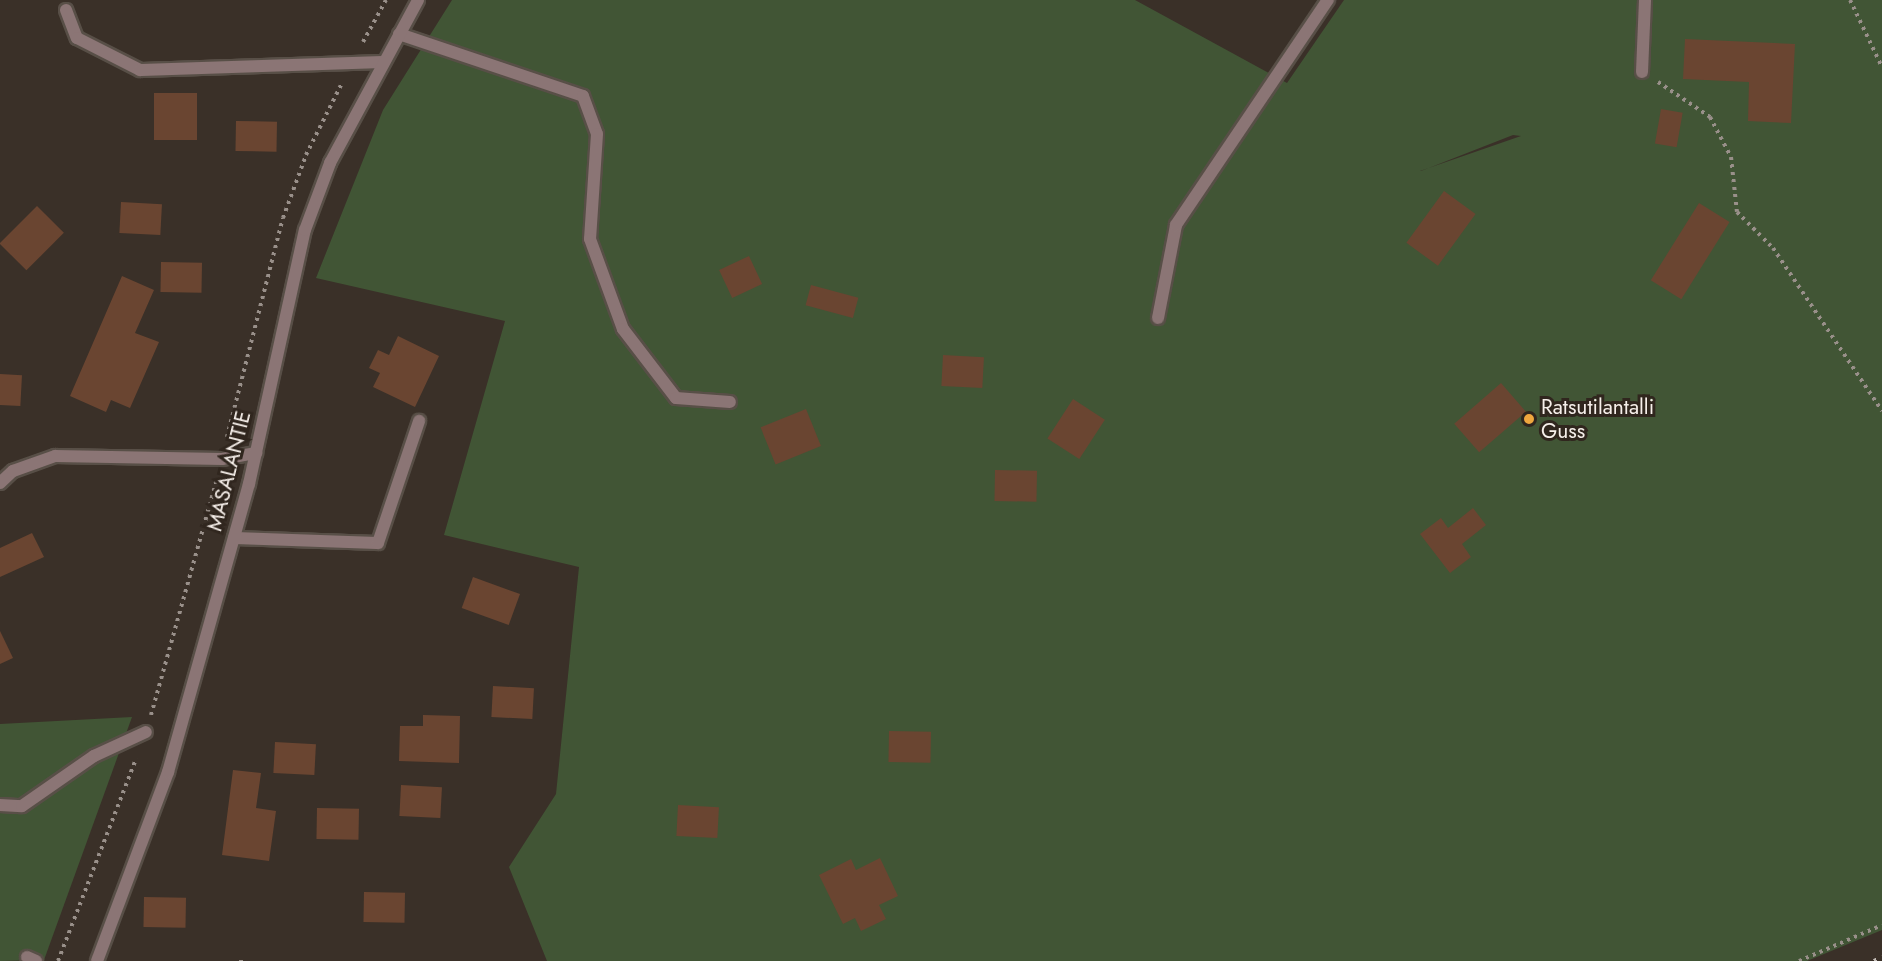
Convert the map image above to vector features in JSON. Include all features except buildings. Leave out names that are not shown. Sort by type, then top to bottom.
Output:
[{"type":"street","name":"MASALANTIE","points":[[97,961],[168,772],[256,453],[305,230],[330,163],[418,0]]},
{"type":"street","points":[[1158,318],[1176,225],[1328,0]]},
{"type":"street","points":[[1642,72],[1645,0]]},
{"type":"street","points":[[66,10],[77,38],[140,70],[353,60],[384,62]]},
{"type":"street","points":[[399,34],[583,96],[597,134],[590,239],[623,329],[676,398],[729,402]]},
{"type":"street","points":[[234,538],[378,543],[419,421]]},
{"type":"street","points":[[0,483],[14,471],[55,456],[222,459],[256,453]]},
{"type":"street","points":[[0,805],[22,806],[94,756],[146,732]]},
{"type":"path","points":[[58,961],[146,732],[222,459],[283,218],[306,155],[353,60],[386,0]]},
{"type":"path","points":[[1850,0],[1882,67]]},
{"type":"path","points":[[1642,72],[1685,97],[1710,117],[1731,157],[1737,212],[1773,248],[1882,411]]},
{"type":"path","points":[[1799,961],[1882,925]]},
{"type":"green space","points":[[452,0],[1135,0],[1287,83],[1344,0],[1882,0],[1882,930],[1807,961],[547,961],[509,867],[556,794],[579,567],[444,535],[505,321],[316,278],[383,110]],"holes":[[[1513,135],[1521,136],[1429,168]]]},
{"type":"green space","points":[[132,717],[44,960],[0,961],[0,724]]},
{"type":"railway","points":[[1874,961],[1882,957]]},
{"type":"place","name":"Ratsutilantalli Guss","points":[[1529,419]]}]
